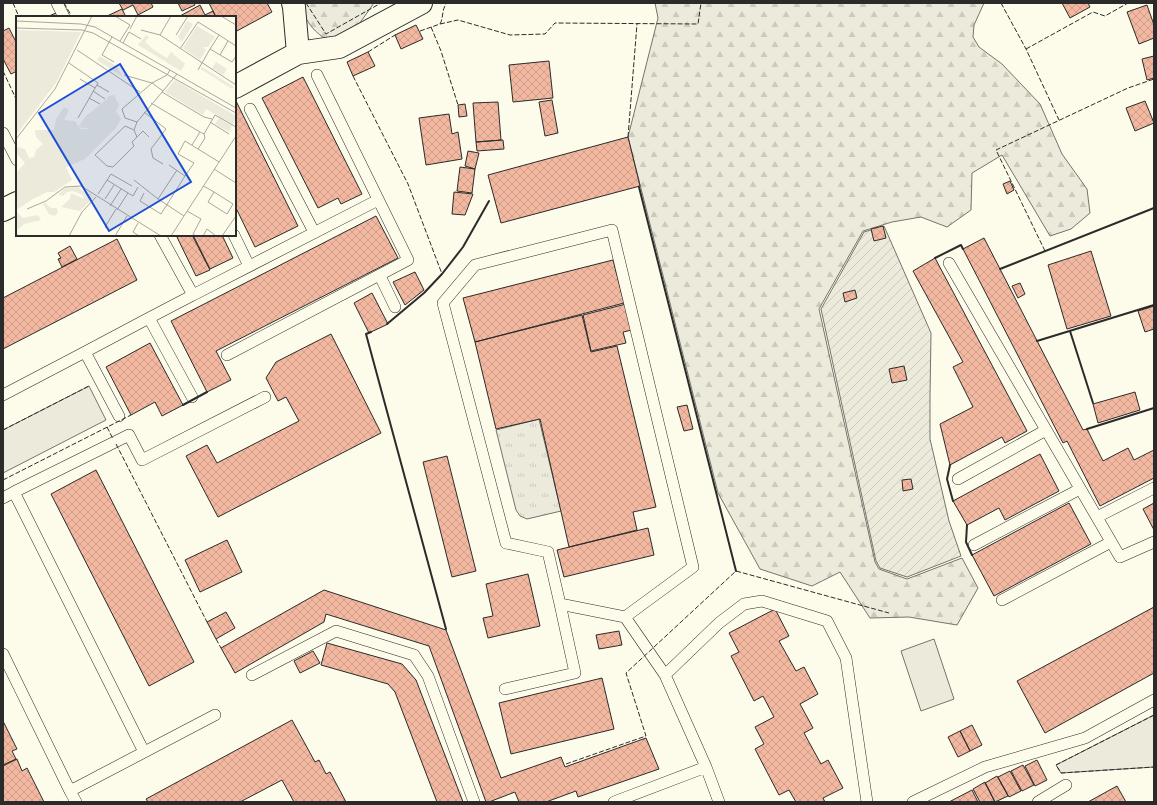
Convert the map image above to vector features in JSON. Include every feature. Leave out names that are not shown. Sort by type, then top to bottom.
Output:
[{"type":"street","points":[[293,3],[298,53]]},
{"type":"street","points":[[236,86],[298,53],[339,48],[421,3]]},
{"type":"street","points":[[3,210],[16,204]]},
{"type":"lane","points":[[57,3],[64,16]]},
{"type":"lane","points":[[227,355],[408,260],[317,75]]},
{"type":"lane","points":[[250,109],[314,232]]},
{"type":"lane","points":[[3,133],[16,158]]},
{"type":"lane","points":[[3,395],[192,295],[378,200]]},
{"type":"lane","points":[[505,689],[575,673],[548,552],[506,543],[443,303],[475,266],[612,230],[693,567],[625,617]]},
{"type":"lane","points":[[161,236],[192,295]]},
{"type":"lane","points":[[234,236],[249,266]]},
{"type":"lane","points":[[949,264],[1120,557],[1154,542]]},
{"type":"lane","points":[[380,276],[395,307]]},
{"type":"lane","points":[[149,318],[192,397]]},
{"type":"lane","points":[[85,352],[119,416]]},
{"type":"lane","points":[[3,498],[129,435],[142,460],[265,397]]},
{"type":"lane","points":[[958,479],[1046,430]]},
{"type":"lane","points":[[1096,517],[1154,488]]},
{"type":"lane","points":[[974,544],[1080,489]]},
{"type":"lane","points":[[14,492],[144,752]]},
{"type":"lane","points":[[1002,600],[1111,542]]},
{"type":"lane","points":[[665,675],[719,623],[744,604],[762,601],[827,621],[846,658],[867,802]]},
{"type":"lane","points":[[560,604],[625,617],[665,675],[706,767],[719,802]]},
{"type":"lane","points":[[252,675],[336,631],[414,655],[428,676],[474,802]]},
{"type":"lane","points":[[3,654],[76,802]]},
{"type":"lane","points":[[913,802],[985,767],[1085,738],[1154,700]]},
{"type":"lane","points":[[70,791],[215,715]]},
{"type":"lane","points":[[614,802],[706,767]]},
{"type":"lane","points":[[1038,802],[1066,785]]},
{"type":"green space","points":[[300,3],[374,3],[357,27],[347,35],[324,38],[315,31],[309,23]]},
{"type":"green space","points":[[655,3],[984,3],[974,25],[973,37],[979,47],[1002,64],[1040,104],[1062,154],[1087,189],[1090,213],[1071,229],[1050,236],[1002,155],[972,173],[971,210],[947,227],[921,217],[892,222],[863,231],[819,309],[875,562],[879,569],[907,579],[962,558],[978,588],[957,625],[909,617],[870,618],[840,572],[812,586],[760,569],[718,493],[628,137],[658,18]]},
{"type":"green space","points":[[884,226],[931,333],[930,439],[949,521],[961,556],[907,577],[880,568],[876,561],[821,309],[864,232]]},
{"type":"green space","points":[[89,386],[106,420],[3,473],[3,430]]},
{"type":"green space","points":[[539,419],[561,511],[527,519],[520,516],[516,510],[496,430]]},
{"type":"green space","points":[[934,639],[954,699],[921,711],[901,651]]},
{"type":"green space","points":[[1154,715],[1154,767],[1061,773],[1056,765]]},
{"type":"building","points":[[119,3],[151,3],[153,7],[138,15],[133,5],[123,10]]},
{"type":"building","points":[[178,3],[194,3],[195,5],[182,11]]},
{"type":"building","points":[[209,3],[267,3],[272,12],[236,31],[236,16],[216,16]]},
{"type":"building","points":[[1062,3],[1088,3],[1090,7],[1070,18]]},
{"type":"building","points":[[200,5],[205,15],[213,11],[216,16],[180,16]]},
{"type":"building","points":[[1147,5],[1154,25],[1154,38],[1139,44],[1127,12]]},
{"type":"building","points":[[122,9],[126,16],[107,16]]},
{"type":"building","points":[[58,12],[60,16],[49,16]]},
{"type":"building","points":[[416,25],[423,39],[401,49],[395,35]]},
{"type":"building","points":[[9,28],[16,42],[16,72],[11,74],[3,59],[3,31]]},
{"type":"building","points":[[368,52],[375,66],[353,76],[347,62]]},
{"type":"building","points":[[1154,56],[1154,78],[1147,80],[1142,59]]},
{"type":"building","points":[[549,61],[553,98],[513,102],[509,65]]},
{"type":"building","points":[[303,77],[362,194],[341,204],[338,198],[318,208],[262,98]]},
{"type":"building","points":[[552,100],[558,133],[545,136],[539,102]]},
{"type":"building","points":[[236,101],[298,226],[255,247],[236,208]]},
{"type":"building","points":[[1145,101],[1154,123],[1135,131],[1126,108]]},
{"type":"building","points":[[498,102],[501,140],[476,142],[473,103]]},
{"type":"building","points":[[465,104],[467,116],[459,117],[458,105]]},
{"type":"building","points":[[449,114],[452,134],[458,132],[462,159],[426,165],[419,118]]},
{"type":"building","points":[[628,137],[640,186],[501,223],[488,175]]},
{"type":"building","points":[[503,140],[504,149],[477,151],[476,142]]},
{"type":"building","points":[[468,151],[479,153],[475,169],[465,166]]},
{"type":"building","points":[[460,167],[475,169],[472,193],[457,191]]},
{"type":"building","points":[[1010,181],[1014,190],[1007,194],[1003,184]]},
{"type":"building","points":[[454,192],[473,194],[465,215],[452,214]]},
{"type":"building","points":[[376,216],[398,258],[216,351],[231,380],[207,392],[171,321]]},
{"type":"building","points":[[883,226],[886,238],[874,241],[871,229]]},
{"type":"building","points":[[176,236],[193,236],[210,270],[196,276]]},
{"type":"building","points":[[194,236],[222,236],[233,258],[210,269]]},
{"type":"building","points":[[984,238],[1083,430],[1087,429],[1103,461],[1128,448],[1134,460],[1154,450],[1154,478],[1100,506],[1067,441],[1063,443],[963,249]]},
{"type":"building","points":[[117,239],[137,280],[3,349],[3,298]]},
{"type":"building","points":[[70,246],[77,259],[62,267],[58,259],[61,258],[58,253]]},
{"type":"building","points":[[1091,251],[1111,316],[1067,329],[1048,265]]},
{"type":"building","points":[[935,258],[1027,431],[1005,443],[1002,437],[950,465],[940,424],[973,407],[953,367],[963,362],[913,271]]},
{"type":"building","points":[[613,260],[624,303],[475,342],[463,298]]},
{"type":"building","points":[[415,272],[424,290],[405,305],[393,282]]},
{"type":"building","points":[[1020,283],[1025,294],[1018,298],[1012,286]]},
{"type":"building","points":[[855,290],[857,298],[845,302],[843,293]]},
{"type":"building","points":[[372,293],[388,324],[369,333],[354,303]]},
{"type":"building","points":[[626,304],[632,330],[623,332],[626,343],[591,351],[583,315]]},
{"type":"building","points":[[1154,306],[1154,329],[1145,332],[1138,311]]},
{"type":"building","points":[[582,315],[591,352],[617,346],[656,507],[633,512],[637,530],[569,547],[540,419],[496,429],[475,342]]},
{"type":"building","points":[[331,334],[381,433],[218,517],[186,456],[207,445],[217,463],[299,421],[286,397],[278,401],[266,378],[276,362]]},
{"type":"building","points":[[150,343],[183,405],[162,416],[155,402],[131,415],[106,367]]},
{"type":"building","points":[[904,366],[907,380],[892,383],[889,369]]},
{"type":"building","points":[[1135,392],[1140,410],[1098,423],[1093,404]]},
{"type":"building","points":[[687,405],[693,429],[684,431],[677,407]]},
{"type":"building","points":[[1040,454],[1059,491],[1005,520],[999,508],[967,525],[953,501]]},
{"type":"building","points":[[447,456],[476,571],[452,577],[423,462]]},
{"type":"building","points":[[96,470],[194,662],[149,686],[51,494]]},
{"type":"building","points":[[911,479],[913,489],[903,491],[902,480]]},
{"type":"building","points":[[1069,503],[1091,544],[994,596],[972,555]]},
{"type":"building","points":[[1154,503],[1154,530],[1143,509]]},
{"type":"building","points":[[648,528],[654,555],[564,577],[557,550]]},
{"type":"building","points":[[227,540],[242,572],[200,592],[185,560]]},
{"type":"building","points":[[528,574],[540,626],[488,638],[483,618],[493,616],[486,584]]},
{"type":"building","points":[[324,590],[446,630],[501,778],[561,757],[565,767],[646,738],[659,769],[578,797],[576,791],[546,802],[519,802],[515,792],[486,802],[429,646],[326,614],[324,622],[235,673],[221,648]]},
{"type":"building","points":[[1154,607],[1154,673],[1045,733],[1017,681]]},
{"type":"building","points":[[775,609],[789,636],[779,641],[796,671],[804,667],[818,694],[800,704],[813,728],[804,733],[821,764],[828,760],[843,788],[823,798],[825,802],[796,802],[789,790],[779,795],[755,749],[764,744],[755,727],[774,717],[763,696],[754,701],[731,656],[739,652],[729,633]]},
{"type":"building","points":[[226,612],[235,628],[216,639],[207,622]]},
{"type":"building","points":[[619,631],[622,645],[599,649],[596,635]]},
{"type":"building","points":[[327,643],[402,664],[416,680],[463,802],[437,802],[395,692],[388,684],[321,665]]},
{"type":"building","points":[[313,651],[320,663],[300,673],[294,661]]},
{"type":"building","points":[[602,678],[614,729],[511,754],[499,703]]},
{"type":"building","points":[[292,720],[315,762],[319,760],[326,774],[330,772],[346,802],[294,802],[282,780],[240,802],[148,802],[146,799]]},
{"type":"building","points":[[3,721],[17,749],[12,751],[16,759],[3,765]]},
{"type":"building","points":[[972,725],[982,745],[970,751],[960,731]]},
{"type":"building","points":[[960,731],[970,751],[958,757],[948,737]]},
{"type":"building","points":[[17,759],[22,771],[27,768],[44,802],[3,802],[3,766]]},
{"type":"building","points":[[1037,760],[1047,780],[1035,786],[1025,766]]},
{"type":"building","points":[[1023,765],[1034,785],[1022,791],[1011,771]]},
{"type":"building","points":[[1010,771],[1021,791],[1009,797],[998,777]]},
{"type":"building","points":[[997,776],[1008,796],[995,802],[985,783]]},
{"type":"building","points":[[985,782],[995,802],[980,802],[973,789]]},
{"type":"building","points":[[1117,786],[1126,802],[1088,802]]},
{"type":"building","points":[[972,790],[978,802],[949,802]]},
{"type":"fence","points":[[13,3],[19,16]]},
{"type":"fence","points":[[64,3],[71,16]]},
{"type":"fence","points":[[306,3],[326,34],[381,3]]},
{"type":"fence","points":[[420,31],[440,24],[444,8],[447,3]]},
{"type":"fence","points":[[440,24],[458,20],[510,35],[545,34],[555,23],[698,24],[701,3]]},
{"type":"fence","points":[[1001,3],[1026,49],[1059,120]]},
{"type":"fence","points":[[1026,49],[1093,12],[1105,16],[1128,3]]},
{"type":"fence","points":[[628,137],[637,24]]},
{"type":"fence","points":[[431,27],[441,51],[458,105]]},
{"type":"fence","points":[[368,52],[395,35]]},
{"type":"fence","points":[[3,71],[16,99]]},
{"type":"fence","points":[[353,76],[408,184],[442,274]]},
{"type":"fence","points":[[1045,251],[996,150],[1128,88],[1154,79]]},
{"type":"fence","points":[[3,430],[89,386]]},
{"type":"fence","points":[[3,480],[131,415]]},
{"type":"fence","points":[[107,427],[113,439]]},
{"type":"fence","points":[[116,444],[207,622]]},
{"type":"fence","points":[[566,764],[646,736],[626,673],[736,571],[889,613]]},
{"type":"fence","points":[[216,639],[221,648]]},
{"type":"fence","points":[[1154,715],[1056,765],[1061,773],[1154,767]]},
{"type":"wall","points":[[639,187],[736,571]]},
{"type":"wall","points":[[387,324],[424,293],[442,274],[463,247],[489,201]]},
{"type":"wall","points":[[1000,269],[1154,208]]},
{"type":"wall","points":[[935,258],[961,245],[963,249]]},
{"type":"wall","points":[[1037,341],[1154,305]]},
{"type":"wall","points":[[1070,331],[1093,403]]},
{"type":"wall","points":[[371,332],[366,334],[446,629]]},
{"type":"wall","points":[[183,405],[207,392]]},
{"type":"wall","points":[[1087,429],[1154,408]]},
{"type":"wall","points":[[950,465],[947,479],[953,501]]},
{"type":"wall","points":[[967,525],[966,542],[972,555]]}]
